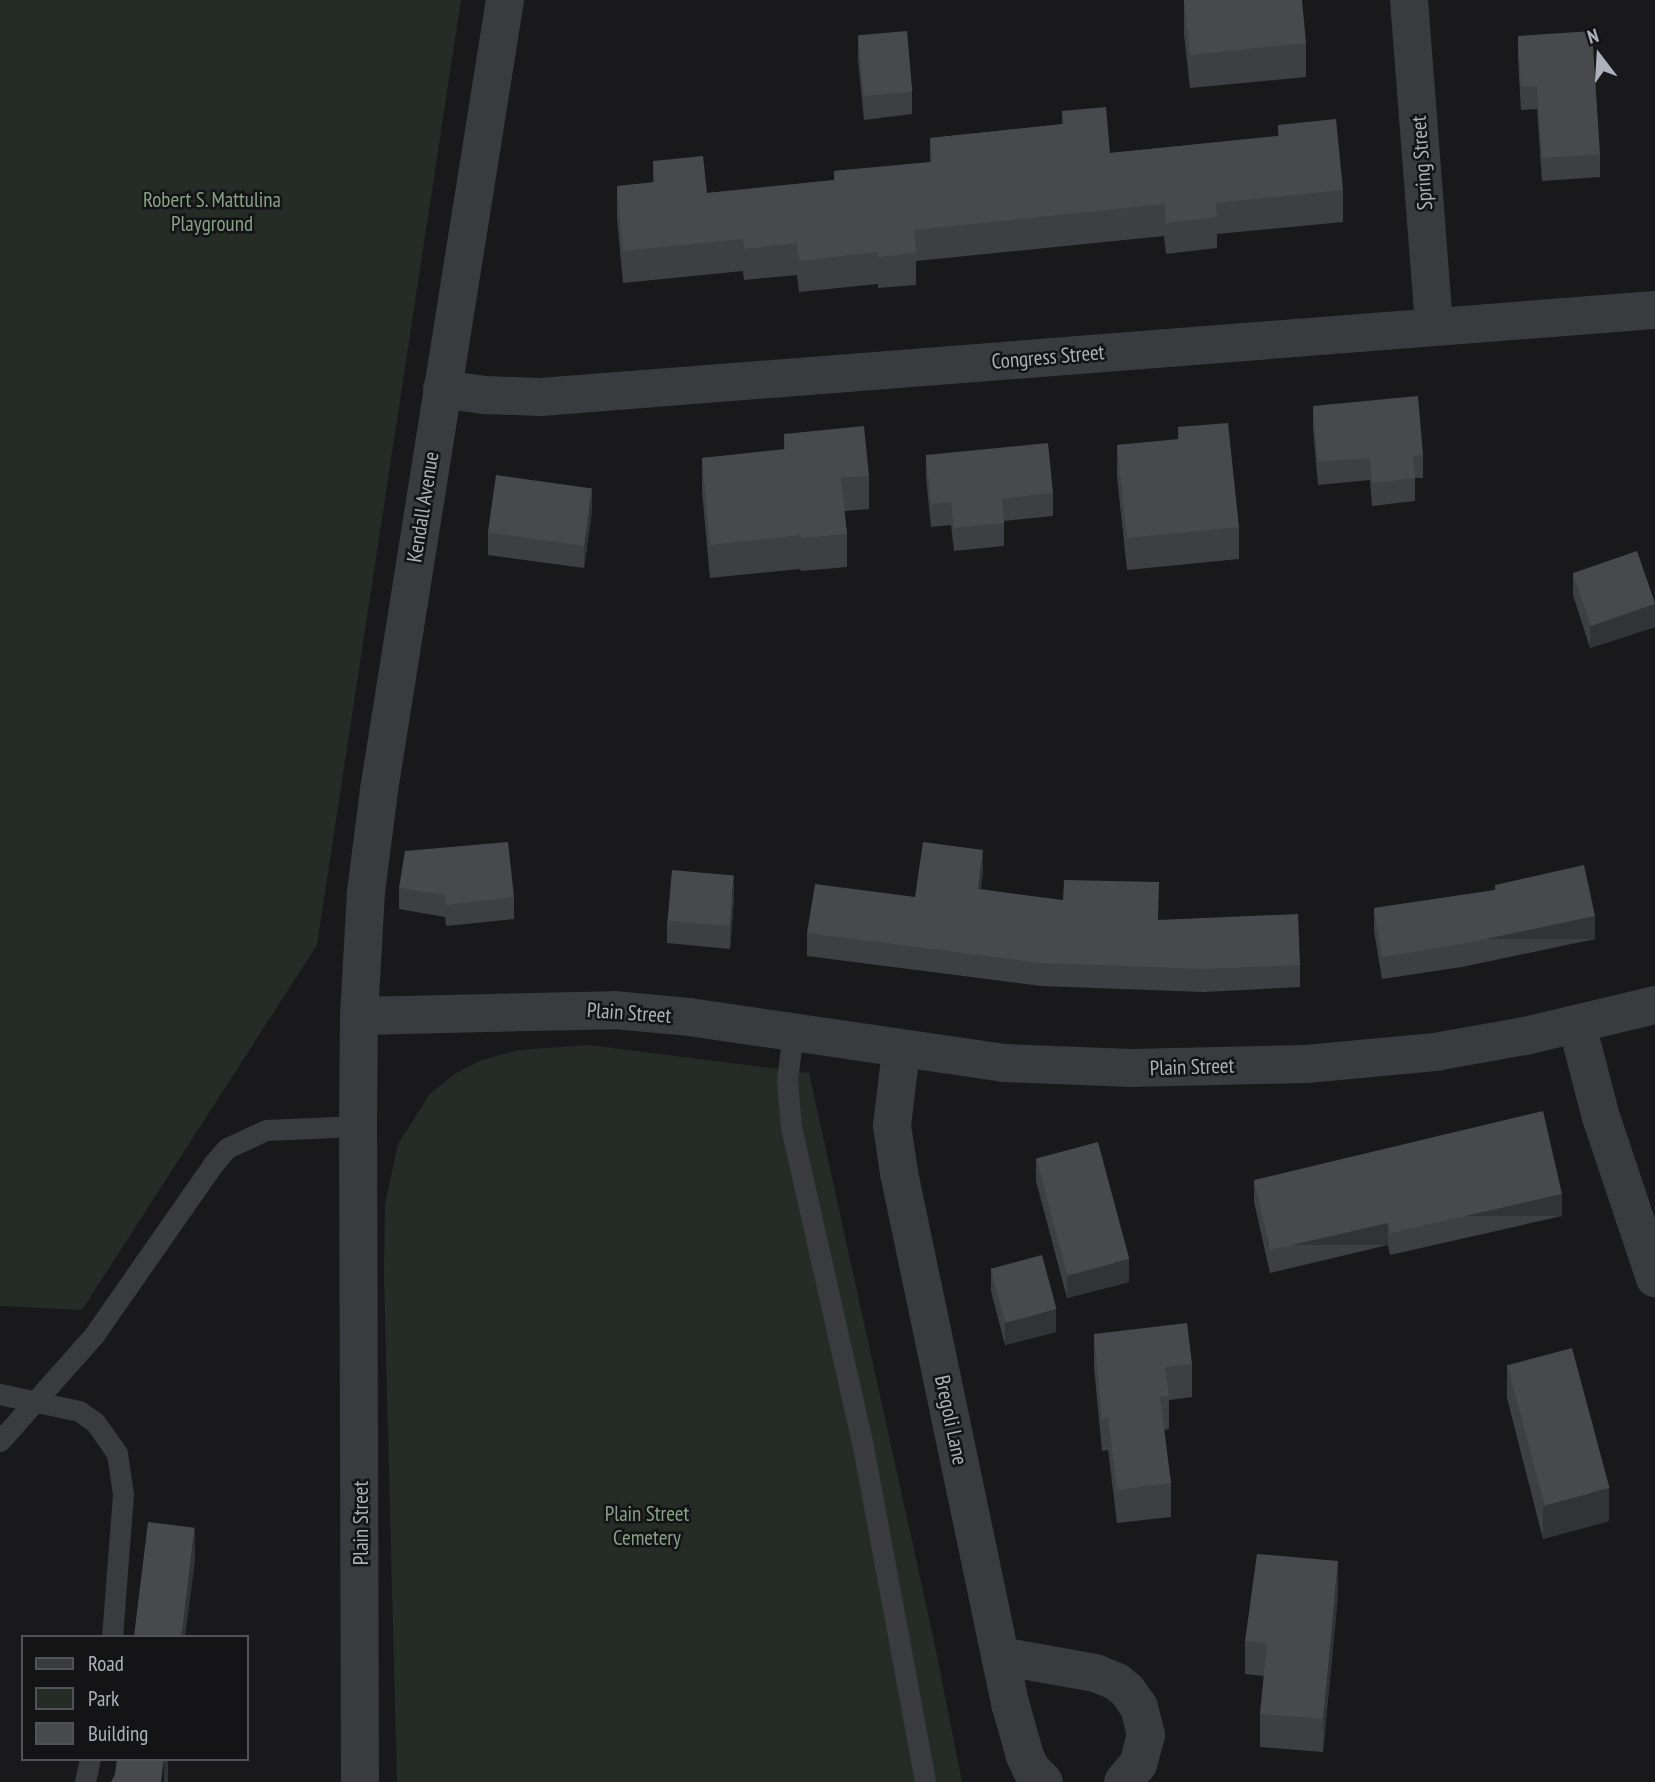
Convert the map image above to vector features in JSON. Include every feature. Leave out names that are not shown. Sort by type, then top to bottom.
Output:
[{"type":"street","name":"Kendall Avenue","points":[[359,1016],[366,892],[379,790],[505,0]]},
{"type":"street","name":"Spring Street","points":[[1409,0],[1434,326]]},
{"type":"street","name":"Congress Street","points":[[442,389],[484,395],[541,397],[1655,310]]},
{"type":"street","name":"Plain Street","points":[[360,1782],[359,1016],[614,1010],[793,1033],[901,1051],[1044,1067],[1306,1064],[1447,1050],[1577,1025],[1655,1005]]},
{"type":"street","points":[[1577,1025],[1601,1117],[1655,1278]]},
{"type":"street","name":"Bregoli Lane","points":[[901,1051],[893,1102],[895,1149],[1000,1656],[1025,1756],[1044,1782]]},
{"type":"street","points":[[1000,1656],[1095,1674],[1116,1682],[1127,1690],[1139,1707],[1146,1735],[1138,1764],[1123,1782]]},
{"type":"lane","points":[[793,1033],[787,1079],[791,1127],[864,1453],[925,1782]]},
{"type":"lane","points":[[0,1441],[94,1335],[227,1148],[266,1130],[358,1126]]},
{"type":"lane","points":[[0,1394],[79,1411],[95,1422],[117,1453],[123,1493],[112,1635]]},
{"type":"lane","points":[[85,1782],[90,1761]]},
{"type":"green space","name":"Robert S. Mattulina Playground","points":[[0,0],[461,0],[317,945],[82,1310],[0,1306]]},
{"type":"green space","name":"Plain Street Cemetery","points":[[589,1045],[809,1073],[934,1641],[962,1782],[397,1782],[384,1275],[385,1204],[398,1144],[430,1094],[453,1075],[481,1060],[519,1050]]},
{"type":"building","points":[[1184,0],[1302,0],[1306,43],[1190,55]]},
{"type":"building","points":[[907,31],[912,92],[864,96],[858,35]]},
{"type":"building","points":[[1592,31],[1600,154],[1542,158],[1537,86],[1521,87],[1518,36]]},
{"type":"building","points":[[1106,107],[1110,153],[1279,136],[1278,125],[1336,119],[1343,190],[1216,203],[1217,217],[1166,223],[1164,204],[914,230],[916,253],[878,257],[878,252],[799,261],[797,243],[744,249],[743,239],[623,251],[617,186],[655,182],[653,161],[703,156],[707,193],[835,180],[834,171],[932,162],[930,138],[1064,124],[1062,111]]},
{"type":"building","points":[[1418,396],[1423,455],[1413,456],[1415,478],[1372,483],[1370,458],[1318,462],[1313,406]]},
{"type":"building","points":[[1228,423],[1239,527],[1127,538],[1117,445],[1179,439],[1178,427]]},
{"type":"building","points":[[864,426],[869,476],[841,478],[847,534],[801,538],[800,535],[710,545],[702,458],[785,449],[784,434]]},
{"type":"building","points":[[1048,443],[1053,493],[1002,499],[1004,523],[954,528],[951,502],[931,504],[926,455]]},
{"type":"building","points":[[496,475],[592,488],[584,546],[488,532]]},
{"type":"building","points":[[1637,551],[1655,604],[1591,626],[1573,573]]},
{"type":"building","points":[[508,842],[514,897],[446,905],[445,895],[399,888],[405,851]]},
{"type":"building","points":[[923,842],[983,850],[978,889],[1063,900],[1064,880],[1159,882],[1158,920],[1298,914],[1300,965],[1204,969],[1041,963],[807,933],[815,884],[915,897]]},
{"type":"building","points":[[1584,865],[1595,916],[1462,944],[1382,957],[1374,908],[1496,890],[1495,885]]},
{"type":"building","points":[[672,870],[734,875],[729,926],[668,921]]},
{"type":"building","points":[[1543,1111],[1562,1194],[1390,1233],[1388,1223],[1270,1250],[1254,1180]]},
{"type":"building","points":[[1098,1142],[1129,1259],[1067,1275],[1036,1159]]},
{"type":"building","points":[[1042,1255],[1056,1309],[1005,1323],[991,1269]]},
{"type":"building","points":[[1187,1323],[1192,1364],[1165,1367],[1169,1396],[1160,1397],[1171,1483],[1117,1490],[1108,1417],[1102,1418],[1094,1334]]},
{"type":"building","points":[[1572,1348],[1610,1488],[1545,1505],[1507,1365]]},
{"type":"building","points":[[148,1522],[195,1528],[181,1635],[134,1635]]},
{"type":"building","points":[[1257,1554],[1338,1561],[1323,1719],[1260,1714],[1267,1643],[1245,1641]]},
{"type":"building","points":[[117,1761],[164,1761],[161,1782],[111,1782]]}]
